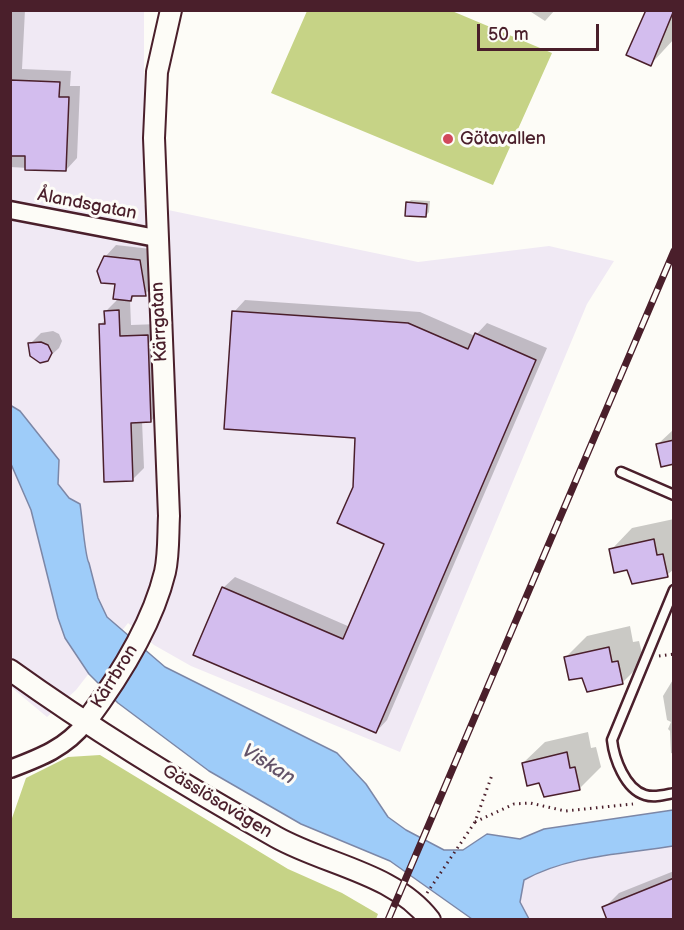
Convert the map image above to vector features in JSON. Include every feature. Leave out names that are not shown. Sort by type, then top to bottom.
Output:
[{"type":"street","name":"Kärrgatan","points":[[143,630],[165,570],[169,516],[156,238],[154,138],[157,72],[171,10]]},
{"type":"street","name":"Ålandsgatan","points":[[10,210],[156,238]]},
{"type":"street","name":"Kärrbron","points":[[85,723],[103,699],[143,630]]},
{"type":"street","name":"Gässlösavägen","points":[[10,670],[85,723],[278,838],[412,899],[430,920]]},
{"type":"street","points":[[10,769],[65,744],[74,738],[85,723]]},
{"type":"lane","points":[[621,472],[674,495]]},
{"type":"lane","points":[[674,590],[612,740],[613,754],[620,769],[638,792],[646,796],[674,794]]},
{"type":"path","points":[[425,896],[475,822],[492,775]]},
{"type":"path","points":[[475,822],[514,804],[531,803],[565,811],[638,803],[646,796]]},
{"type":"shaded area","points":[[10,11],[144,11],[144,205],[418,262],[549,246],[614,261],[587,304],[400,752],[191,666],[154,645],[128,623],[76,690],[47,717],[11,687]]},
{"type":"shaded area","points":[[673,846],[673,919],[529,919],[520,902],[524,879],[544,869],[579,860]]},
{"type":"green space","name":"Götavallen","points":[[307,11],[452,11],[552,53],[493,185],[271,93]]},
{"type":"green space","points":[[100,755],[288,869],[342,893],[378,914],[376,919],[11,919],[11,821],[26,778],[68,757]]},
{"type":"water","name":"Viskan","points":[[10,405],[20,411],[59,460],[58,484],[69,498],[80,504],[88,559],[98,598],[107,617],[165,667],[337,753],[366,784],[388,817],[406,830],[444,850],[463,850],[487,834],[520,839],[544,829],[673,810],[673,846],[578,860],[559,865],[524,880],[520,902],[529,919],[472,919],[390,861],[301,824],[209,771],[118,703],[89,674],[65,638],[31,510],[11,464]]},
{"type":"building","points":[[646,10],[674,10],[651,66],[626,55]]},
{"type":"building","points":[[10,80],[60,82],[59,97],[69,97],[66,171],[25,170],[25,156],[10,156]]},
{"type":"building","points":[[406,202],[427,204],[426,217],[405,216]]},
{"type":"building","points":[[104,256],[140,260],[146,296],[132,296],[131,301],[113,299],[115,284],[101,283],[97,271]]},
{"type":"building","points":[[119,310],[120,336],[148,335],[151,422],[131,423],[133,481],[104,482],[99,324],[105,324],[104,311]]},
{"type":"building","points":[[232,311],[408,323],[468,349],[475,333],[536,360],[376,733],[193,655],[222,587],[343,639],[384,544],[337,523],[353,487],[355,438],[224,429]]},
{"type":"building","points":[[41,342],[48,345],[52,353],[48,361],[40,363],[30,356],[28,343]]},
{"type":"building","points":[[674,440],[674,464],[661,467],[656,444]]},
{"type":"building","points":[[654,539],[657,555],[663,554],[668,577],[632,584],[627,570],[614,573],[609,549]]},
{"type":"building","points":[[609,647],[612,662],[618,661],[623,684],[587,692],[582,678],[569,680],[564,657]]},
{"type":"building","points":[[567,752],[570,768],[575,767],[580,790],[544,797],[539,783],[527,786],[522,763]]},
{"type":"building","points":[[674,878],[674,920],[607,920],[602,907]]},
{"type":"railway","points":[[388,920],[674,251]]},
{"type":"place","name":"Götavallen","points":[[448,139]]}]
